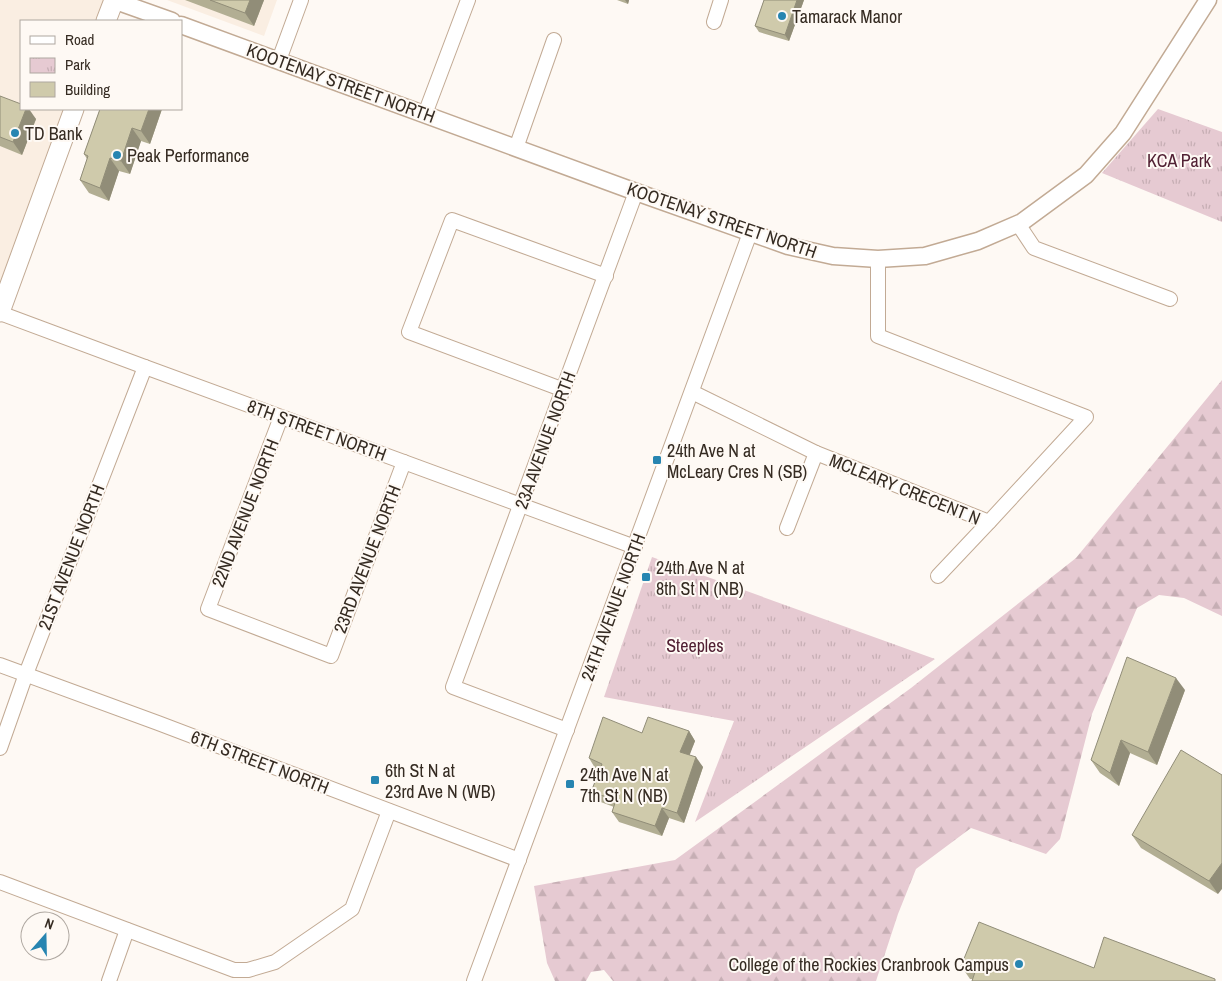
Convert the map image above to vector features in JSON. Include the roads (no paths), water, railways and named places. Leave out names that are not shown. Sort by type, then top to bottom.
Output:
[{"type":"main road","points":[[106,20],[114,0]]},
{"type":"main road","points":[[0,312],[74,110]]},
{"type":"street","points":[[114,0],[169,20]]},
{"type":"street","points":[[279,60],[302,0]]},
{"type":"street","points":[[426,114],[468,0]]},
{"type":"street","points":[[714,22],[722,0]]},
{"type":"street","name":"KOOTENAY STREET NORTH","points":[[182,25],[788,246],[833,256],[878,259],[925,256],[978,241],[1022,222],[1086,175],[1122,133],[1208,0]]},
{"type":"street","points":[[516,148],[554,40]]},
{"type":"street","name":"23A AVENUE NORTH","points":[[567,730],[453,687],[636,192]]},
{"type":"street","points":[[564,390],[408,332],[452,220],[606,276]]},
{"type":"street","points":[[1018,224],[1034,248],[1170,300]]},
{"type":"street","name":"24TH AVENUE NORTH","points":[[474,981],[750,232]]},
{"type":"street","name":"MCLEARY CRECENT N","points":[[692,392],[816,454],[989,522],[1086,417],[878,336],[878,259]]},
{"type":"street","name":"8TH STREET NORTH","points":[[0,312],[144,367],[635,547]]},
{"type":"street","name":"21ST AVENUE NORTH","points":[[0,748],[26,674],[144,367]]},
{"type":"street","name":"22ND AVENUE NORTH","points":[[281,417],[208,609],[331,656]]},
{"type":"street","points":[[787,528],[816,454]]},
{"type":"street","name":"23RD AVENUE NORTH","points":[[331,656],[404,462]]},
{"type":"street","points":[[938,576],[989,522]]},
{"type":"street","name":"6TH STREET NORTH","points":[[0,665],[519,860]]},
{"type":"street","points":[[0,882],[234,970],[248,970],[275,962],[352,909],[389,811]]},
{"type":"street","points":[[109,981],[127,930]]},
{"type":"place","name":"Tamarack Manor","points":[[782,16]]},
{"type":"place","name":"TD Bank","points":[[15,133]]},
{"type":"place","name":"Peak Performance","points":[[117,155]]},
{"type":"place","name":"24th Ave N at McLeary Cres N (SB)","points":[[657,460]]},
{"type":"place","name":"24th Ave N at 8th St N (NB)","points":[[646,577]]},
{"type":"place","name":"6th St N at 23rd Ave N (WB)","points":[[375,780]]},
{"type":"place","name":"24th Ave N at 7th St N (NB)","points":[[570,784]]},
{"type":"place","name":"College of the Rockies Cranbrook Campus","points":[[1019,964]]},
{"type":"park label","name":"KCA Park","points":[[1179,160]]},
{"type":"park label","name":"Steeples","points":[[695,645]]}]
